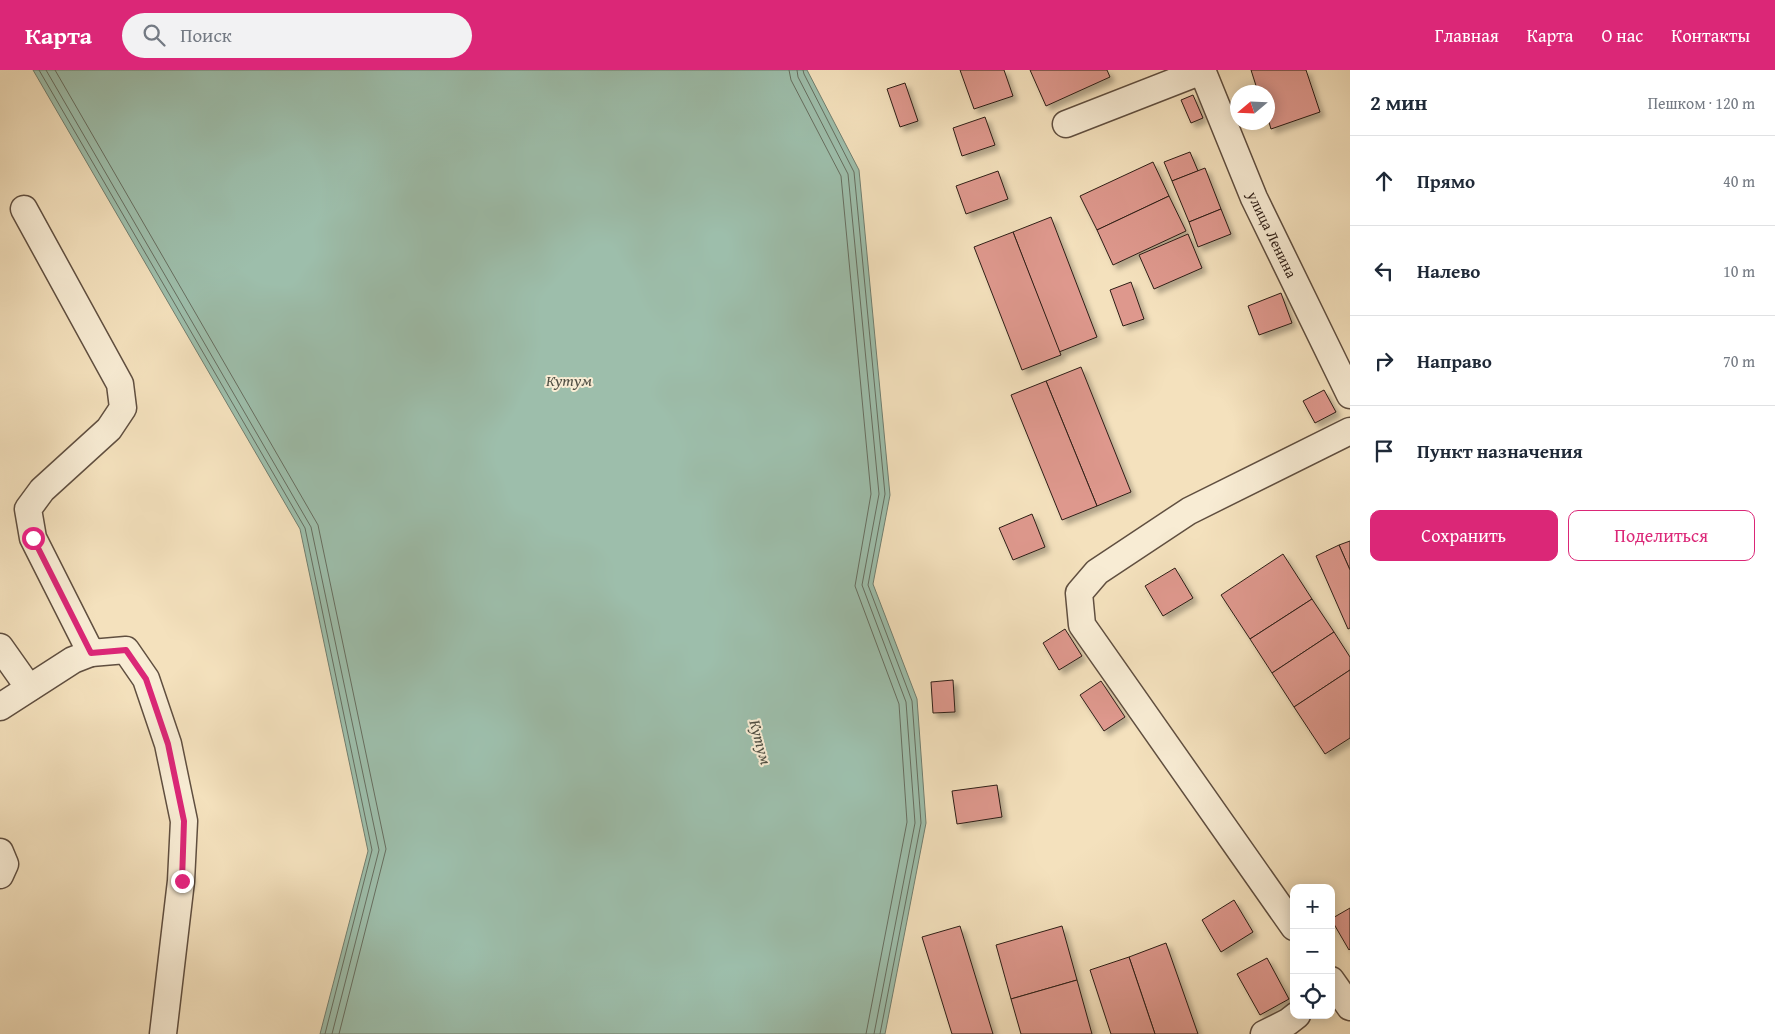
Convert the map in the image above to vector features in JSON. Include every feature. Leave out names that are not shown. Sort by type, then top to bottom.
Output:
[{"type":"street","points":[[1066,124],[1202,70]]},
{"type":"street","name":"улица Ленина","points":[[1202,70],[1254,198],[1350,395]]},
{"type":"street","points":[[24,209],[120,384],[122,408],[109,428],[42,490],[28,509],[33,538],[91,653]]},
{"type":"street","points":[[1290,921],[1082,625],[1079,592],[1097,572],[1189,511],[1350,431]]},
{"type":"street","points":[[0,647],[29,688]]},
{"type":"street","points":[[0,707],[73,660],[91,653],[126,650],[146,679],[168,744],[184,821],[182,881],[163,1034]]},
{"type":"street","points":[[0,852],[5,864],[0,875]]},
{"type":"street","points":[[1264,1034],[1292,1019]]},
{"type":"water","name":"Кутум","points":[[33,70],[807,70],[859,170],[890,495],[873,584],[917,699],[926,823],[885,1034],[320,1034],[368,851],[300,529]]},
{"type":"building","points":[[960,70],[1004,70],[1013,96],[974,109]]},
{"type":"building","points":[[1030,70],[1107,70],[1110,77],[1046,106]]},
{"type":"building","points":[[1251,70],[1306,70],[1320,112],[1275,128],[1275,85],[1256,85]]},
{"type":"building","points":[[905,83],[918,121],[900,127],[887,89]]},
{"type":"building","points":[[1193,95],[1203,118],[1191,123],[1181,100]]},
{"type":"building","points":[[985,117],[995,145],[962,156],[953,128]]},
{"type":"building","points":[[1190,152],[1198,171],[1172,181],[1164,162]]},
{"type":"building","points":[[1153,162],[1169,196],[1097,230],[1080,196]]},
{"type":"building","points":[[1205,168],[1221,209],[1189,222],[1172,181]]},
{"type":"building","points":[[998,171],[1008,199],[966,214],[956,186]]},
{"type":"building","points":[[1169,196],[1186,231],[1113,265],[1097,230]]},
{"type":"building","points":[[1221,209],[1231,234],[1198,247],[1189,222]]},
{"type":"building","points":[[1051,217],[1097,337],[1059,352],[1013,232]]},
{"type":"building","points":[[1013,232],[1061,355],[1022,370],[974,247]]},
{"type":"building","points":[[1188,234],[1202,268],[1154,289],[1139,255]]},
{"type":"building","points":[[1131,282],[1144,319],[1123,326],[1110,290]]},
{"type":"building","points":[[1281,293],[1292,323],[1259,335],[1248,306]]},
{"type":"building","points":[[1081,367],[1131,492],[1097,506],[1046,381]]},
{"type":"building","points":[[1046,381],[1097,506],[1062,520],[1011,395]]},
{"type":"building","points":[[1324,390],[1336,412],[1315,423],[1303,401]]},
{"type":"building","points":[[1032,514],[1045,547],[1013,560],[999,528]]},
{"type":"building","points":[[1350,541],[1350,570],[1339,545]]},
{"type":"building","points":[[1339,545],[1350,570],[1350,628],[1348,629],[1316,556]]},
{"type":"building","points":[[1283,554],[1312,599],[1250,639],[1221,595]]},
{"type":"building","points":[[1175,568],[1193,598],[1163,616],[1145,586]]},
{"type":"building","points":[[1312,599],[1334,632],[1272,673],[1250,639]]},
{"type":"building","points":[[1065,629],[1082,656],[1059,670],[1043,643]]},
{"type":"building","points":[[1334,632],[1350,657],[1350,670],[1294,707],[1272,673]]},
{"type":"building","points":[[1350,670],[1350,738],[1325,754],[1294,707]]},
{"type":"building","points":[[953,680],[955,712],[933,713],[931,682]]},
{"type":"building","points":[[1101,681],[1125,717],[1104,731],[1080,695]]},
{"type":"building","points":[[997,785],[1002,817],[957,824],[952,791]]},
{"type":"building","points":[[1234,900],[1253,932],[1221,952],[1202,920]]},
{"type":"building","points":[[1350,908],[1349,950],[1335,926],[1335,917]]},
{"type":"building","points":[[960,926],[993,1034],[952,1034],[922,937]]},
{"type":"building","points":[[1062,926],[1077,980],[1011,999],[996,945]]},
{"type":"building","points":[[1166,943],[1198,1034],[1155,1034],[1129,957]]},
{"type":"building","points":[[1129,957],[1155,1034],[1111,1034],[1090,970]]},
{"type":"building","points":[[1267,958],[1289,999],[1260,1015],[1237,974]]},
{"type":"building","points":[[1077,980],[1092,1034],[1021,1034],[1011,999]]},
{"type":"route","points":[[33,538],[91,653],[126,650],[146,679],[168,744],[184,821],[182,881]]}]
